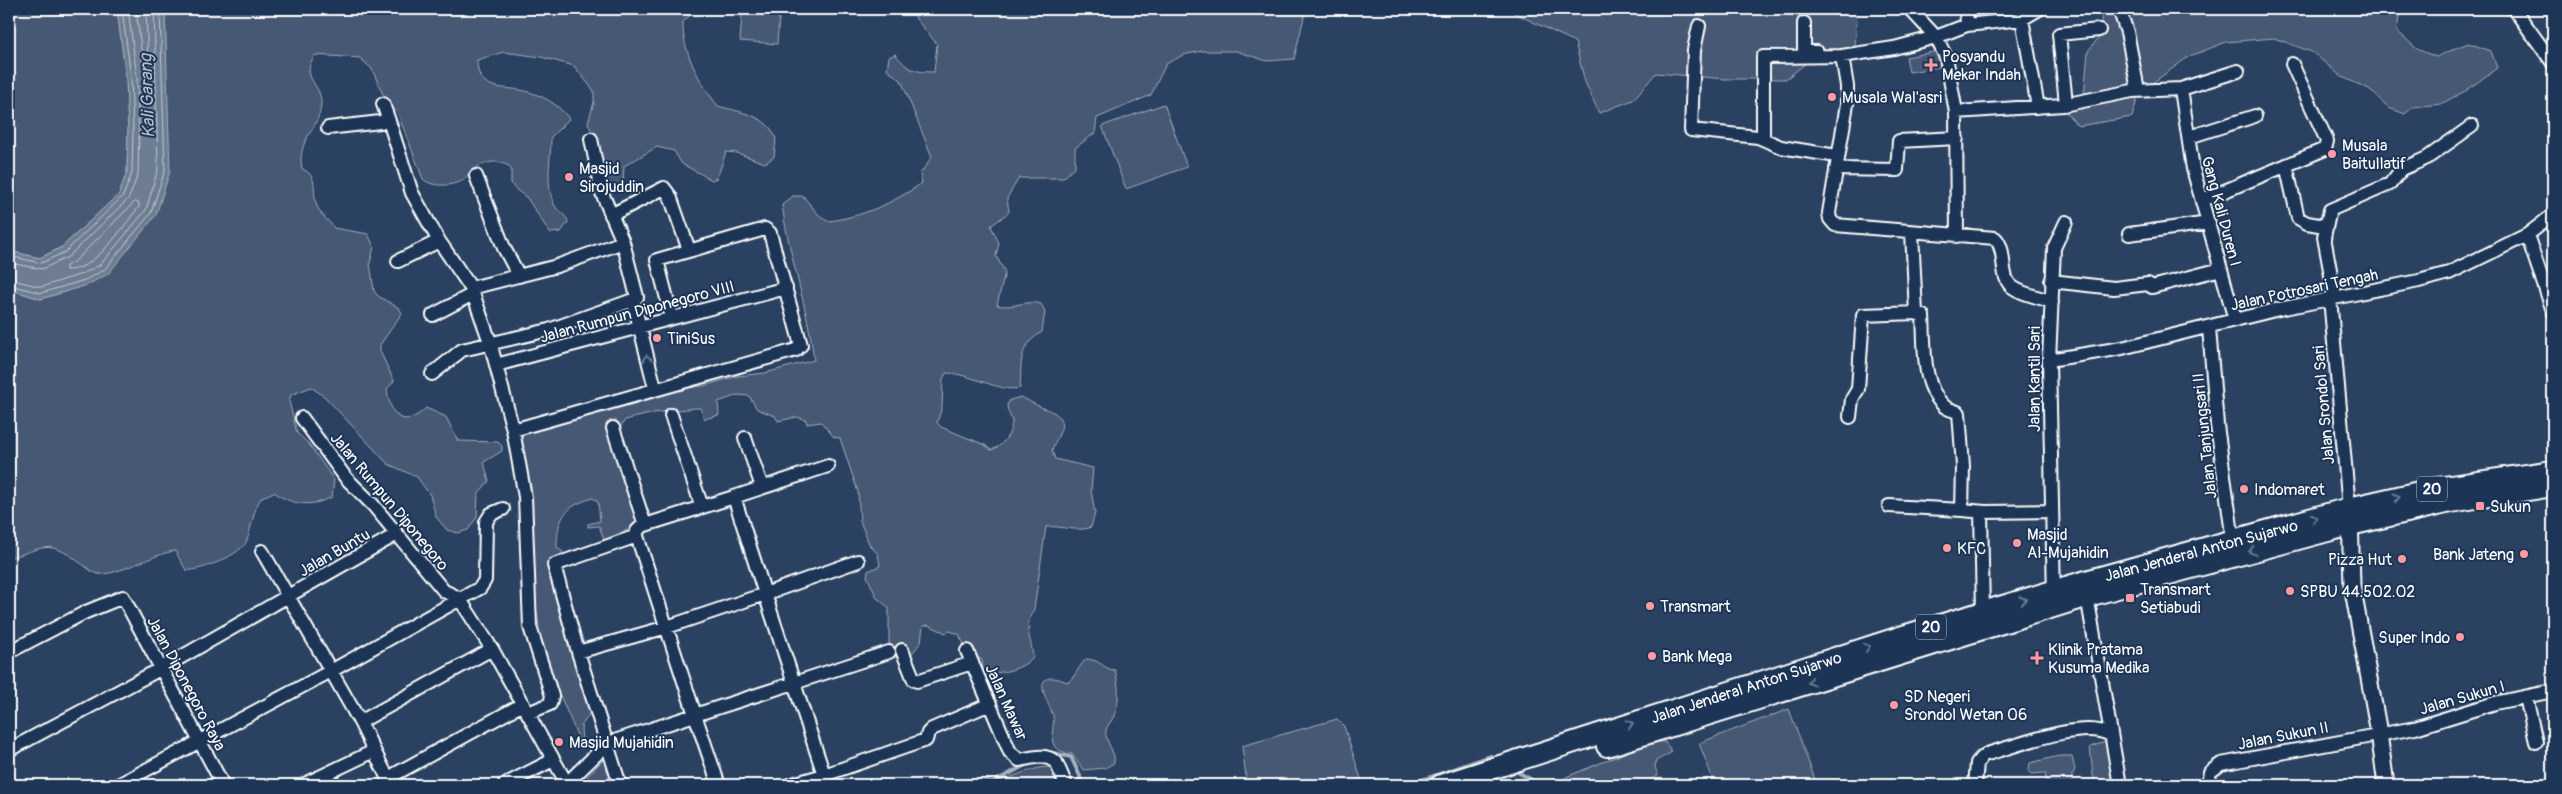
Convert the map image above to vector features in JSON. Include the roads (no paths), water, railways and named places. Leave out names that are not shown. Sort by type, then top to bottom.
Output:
[{"type":"highway","name":"20","points":[[2350,517],[2437,488],[2553,471]]},
{"type":"highway","name":"20","points":[[2350,517],[2553,486]]},
{"type":"highway","name":"Jalan Jenderal Anton Sujarwo","points":[[1441,785],[1519,767],[2233,541],[2350,517]]},
{"type":"highway","name":"Jalan Jenderal Anton Sujarwo","points":[[1943,632],[1983,612],[2054,598],[2087,596],[2350,517]]},
{"type":"highway","name":"Jalan Jenderal Anton Sujarwo","points":[[1484,785],[1519,767]]},
{"type":"street","points":[[1910,9],[1936,37],[1946,58],[1956,112],[1957,236]]},
{"type":"street","points":[[1966,9],[1967,26]]},
{"type":"street","points":[[1762,138],[1763,57],[1839,56],[1894,48],[1936,37],[1967,26],[2022,19],[2039,9]]},
{"type":"street","points":[[2119,9],[2127,32],[2138,90]]},
{"type":"street","points":[[2514,9],[2553,63]]},
{"type":"street","points":[[2022,19],[2038,107]]},
{"type":"street","points":[[1804,23],[1806,51],[1830,52],[1839,56]]},
{"type":"street","points":[[1700,26],[1694,50],[1691,130],[1762,138],[1781,147],[1837,163],[1897,170],[1900,142],[1957,138]]},
{"type":"street","points":[[2066,104],[2059,34],[2099,30]]},
{"type":"street","points":[[1839,56],[1847,86],[1847,104],[1830,213],[1830,219],[1835,225],[1994,238],[1999,242],[2002,251],[2008,284],[2014,289],[2052,302]]},
{"type":"street","points":[[2203,200],[2325,149],[2327,141],[2292,64]]},
{"type":"street","points":[[1956,112],[2066,104],[2138,90],[2177,88],[2238,71]]},
{"type":"street","name":"Gang Kali Duren I","points":[[2177,88],[2189,136],[2193,169],[2235,320]]},
{"type":"street","points":[[262,551],[360,722],[389,782],[526,709],[550,704],[552,696],[532,637],[528,617],[527,512],[512,430],[490,342],[472,291],[439,241],[412,193],[383,104]]},
{"type":"street","points":[[2189,136],[2255,116]]},
{"type":"street","points":[[328,128],[389,120]]},
{"type":"street","points":[[2286,165],[2298,218],[2307,223],[2325,226],[2328,214],[2334,207],[2390,184],[2402,169],[2427,158],[2472,126]]},
{"type":"street","points":[[432,374],[462,350],[548,330],[637,297],[623,242],[602,193],[591,139]]},
{"type":"street","points":[[476,176],[504,248],[519,276]]},
{"type":"street","points":[[611,215],[664,188],[670,196],[689,250]]},
{"type":"street","name":"Jalan Potrosari Tengah","points":[[2049,360],[2122,348],[2209,328],[2235,320],[2449,273],[2528,235],[2553,215]]},
{"type":"street","name":"Jalan Kantil Sari","points":[[2054,598],[2049,360],[2055,242],[2066,222]]},
{"type":"street","points":[[2129,234],[2209,223]]},
{"type":"street","name":"Jalan Srondol Sari","points":[[2325,226],[2324,237],[2332,298],[2350,517]]},
{"type":"street","points":[[512,430],[800,348],[786,288],[770,233],[765,229],[657,260],[672,318]]},
{"type":"street","points":[[1912,232],[1916,313]]},
{"type":"street","points":[[2528,235],[2553,311]]},
{"type":"street","points":[[398,261],[439,241]]},
{"type":"street","points":[[433,316],[472,291],[557,266],[623,242]]},
{"type":"street","points":[[2052,282],[2099,288],[2148,284],[2152,287],[2221,269]]},
{"type":"street","name":"Jalan Rumpun Diponegoro VIII","points":[[496,365],[786,288]]},
{"type":"street","points":[[633,300],[655,388]]},
{"type":"street","points":[[1850,417],[1852,399],[1858,389],[1863,315],[1916,313],[1923,316],[1926,369],[1930,382],[1944,406],[1958,413],[1963,466],[1962,510]]},
{"type":"street","name":"Jalan Tanjungsari II","points":[[2209,328],[2217,425],[2233,541]]},
{"type":"street","points":[[671,415],[702,507]]},
{"type":"street","name":"Jalan Rumpun Diponegoro","points":[[302,418],[346,478],[398,534],[444,591],[459,598],[492,649],[566,784],[608,743]]},
{"type":"street","points":[[613,428],[645,525]]},
{"type":"street","points":[[745,438],[762,487]]},
{"type":"street","points":[[719,785],[694,714],[637,531],[645,525],[828,466]]},
{"type":"street","points":[[734,496],[824,775]]},
{"type":"street","points":[[1889,506],[1981,512],[2051,511]]},
{"type":"street","points":[[118,785],[331,671],[459,598],[473,593],[484,583],[486,522],[491,514],[503,509]]},
{"type":"street","points":[[1981,512],[1983,612]]},
{"type":"street","points":[[2350,517],[2352,585],[2379,733],[2386,785]]},
{"type":"street","name":"Jalan Buntu","points":[[9,750],[159,670],[398,534]]},
{"type":"street","points":[[620,785],[578,652],[554,565],[637,536]]},
{"type":"street","points":[[578,652],[667,627],[858,561]]},
{"type":"street","points":[[2087,596],[2120,785]]},
{"type":"street","name":"Jalan Diponegoro Raya","points":[[9,652],[118,598],[159,670],[219,784]]},
{"type":"street","points":[[360,722],[492,649]]},
{"type":"street","name":"Jalan Mawar","points":[[902,650],[914,680],[917,681],[970,657],[1010,752],[1019,760],[1039,757],[1056,762],[1066,785]]},
{"type":"street","points":[[608,743],[889,652]]},
{"type":"street","name":"Jalan Sukun I","points":[[2379,733],[2420,727],[2495,703],[2553,691]]},
{"type":"street","points":[[2526,697],[2536,742]]},
{"type":"street","points":[[788,785],[824,775],[926,740],[932,729],[990,704]]},
{"type":"street","points":[[1976,785],[1977,764],[1984,756],[2074,730],[2095,728],[2110,735]]},
{"type":"street","name":"Jalan Sukun II","points":[[2208,785],[2210,772],[2221,764],[2379,733]]},
{"type":"street","points":[[303,785],[374,750]]},
{"type":"street","points":[[504,785],[553,760]]},
{"type":"water","name":"Kali Garang","points":[[117,9],[165,9],[170,171],[156,215],[108,274],[87,285],[40,299],[9,289],[9,251],[40,258],[62,247],[119,194],[127,172],[128,130],[126,78]]},
{"type":"waterway","points":[[1049,752],[1071,757],[1080,776],[1081,785]]},
{"type":"waterway","points":[[1408,785],[1491,756],[1495,759]]},
{"type":"waterway","points":[[963,785],[994,782],[1029,763]]},
{"type":"waterway","points":[[1512,769],[1541,785]]},
{"type":"place","name":"Posyandu Mekar Indah","points":[[1931,65]]},
{"type":"place","name":"Musala Wal'asri","points":[[1832,97]]},
{"type":"place","name":"Musala Baitullatif","points":[[2332,154]]},
{"type":"place","name":"Masjid Sirojuddin","points":[[569,177]]},
{"type":"place","name":"TiniSus","points":[[657,338]]},
{"type":"place","name":"Indomaret","points":[[2244,489]]},
{"type":"place","name":"Sukun","points":[[2480,506]]},
{"type":"place","name":"Masjid Al-Mujahidin","points":[[2017,543]]},
{"type":"place","name":"KFC","points":[[1947,548]]},
{"type":"place","name":"Bank Jateng","points":[[2524,554]]},
{"type":"place","name":"Pizza Hut","points":[[2402,559]]},
{"type":"place","name":"SPBU 44.502.02","points":[[2290,591]]},
{"type":"place","name":"Transmart Setiabudi","points":[[2130,598]]},
{"type":"place","name":"Transmart","points":[[1650,606]]},
{"type":"place","name":"Super Indo","points":[[2460,637]]},
{"type":"place","name":"Bank Mega","points":[[1652,656]]},
{"type":"place","name":"Klinik Pratama Kusuma Medika","points":[[2037,658]]},
{"type":"place","name":"SD Negeri Srondol Wetan 06","points":[[1894,705]]},
{"type":"place","name":"Masjid Mujahidin","points":[[559,742]]}]
